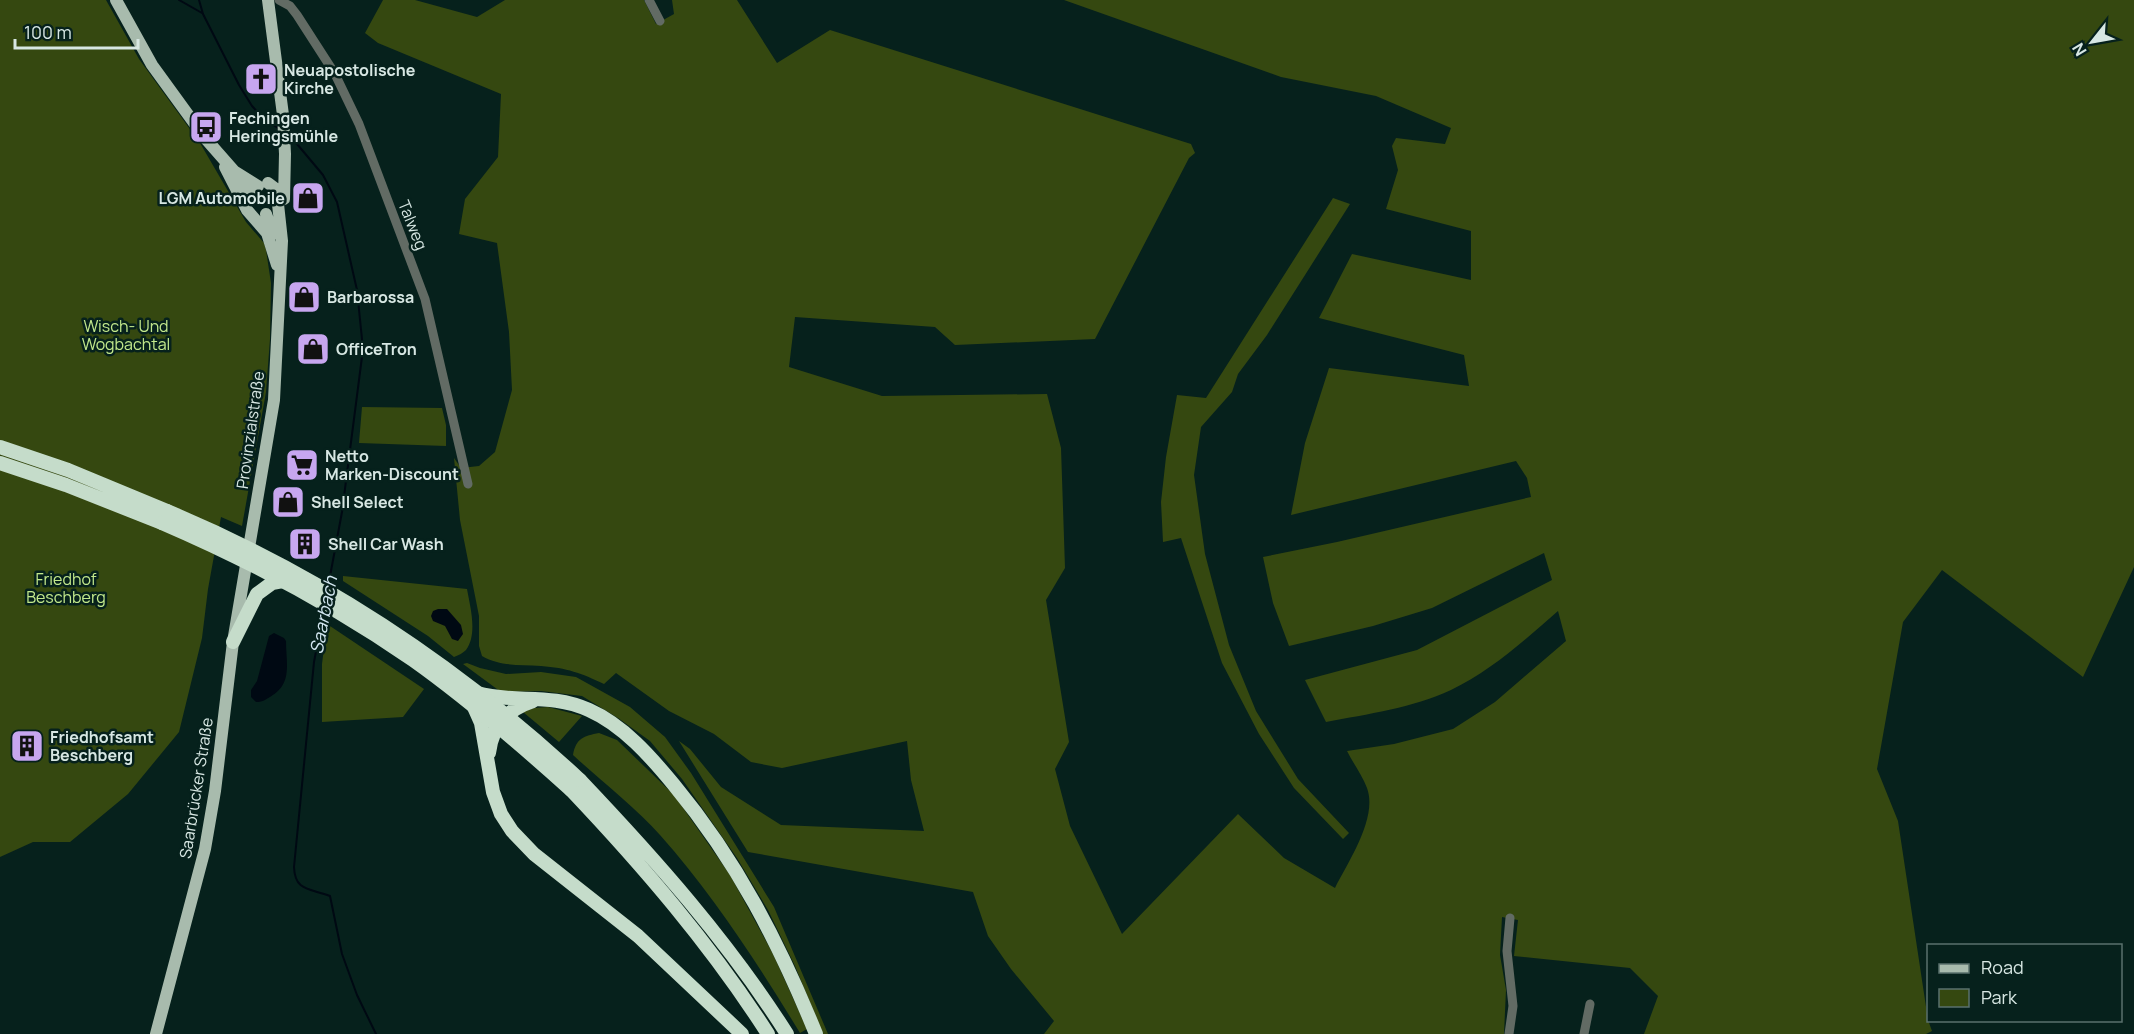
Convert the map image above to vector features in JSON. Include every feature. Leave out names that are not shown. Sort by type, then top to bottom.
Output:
[{"type":"highway","points":[[0,447],[68,470],[165,517],[202,540],[301,591],[413,661],[576,785],[626,827],[730,951],[787,1034]]},
{"type":"highway","points":[[0,463],[165,517]]},
{"type":"highway","points":[[248,553],[304,584],[458,686],[490,696],[541,698],[573,703],[613,724],[642,749],[681,794],[739,873],[791,974],[816,1034]]},
{"type":"highway","points":[[233,642],[256,594],[287,576]]},
{"type":"highway","points":[[458,686],[478,712],[493,792],[501,814],[522,843],[638,936],[742,1034]]},
{"type":"highway","points":[[488,768],[490,739],[499,722],[510,711],[541,698]]},
{"type":"highway","points":[[576,785],[688,921],[718,960],[768,1034]]},
{"type":"main road","points":[[116,0],[152,65],[225,167],[247,210],[267,233],[277,265]]},
{"type":"main road","name":"Provinzialstraße","points":[[268,0],[283,115],[285,150],[283,202],[272,212]]},
{"type":"main road","points":[[205,138],[234,171],[259,188]]},
{"type":"main road","points":[[225,167],[259,188],[276,189],[272,212],[260,212],[254,207],[259,188],[285,150]]},
{"type":"main road","name":"Provinzialstraße","points":[[272,212],[280,283]]},
{"type":"main road","name":"Provinzialstraße","points":[[248,553],[274,400],[276,373],[282,241],[272,212]]},
{"type":"main road","name":"Saarbrücker Straße","points":[[156,1034],[205,849],[215,791],[233,642],[248,553]]},
{"type":"street","name":"Talweg","points":[[279,0],[290,6],[297,15],[334,74],[359,124],[425,299],[468,484]]},
{"type":"street","points":[[649,0],[660,21]]},
{"type":"street","points":[[1509,1034],[1513,1006],[1507,951],[1510,918]]},
{"type":"street","points":[[1584,1034],[1590,1004]]},
{"type":"green space","name":"Wisch- Und Wogbachtal","points":[[0,0],[106,0],[139,59],[200,143],[246,222],[264,243],[271,283],[266,392],[242,526],[221,517],[202,638],[179,732],[128,794],[70,842],[33,842],[0,857]]},
{"type":"green space","points":[[383,0],[415,0],[477,17],[505,0],[644,0],[656,24],[674,14],[672,0],[737,0],[777,63],[830,30],[1191,144],[1195,153],[1189,158],[1095,339],[955,345],[935,327],[795,317],[789,367],[882,396],[1047,394],[1061,448],[1065,568],[1046,600],[1069,742],[1055,769],[1070,826],[1122,934],[1238,814],[1284,858],[1335,888],[1360,840],[1368,813],[1367,788],[1347,751],[1394,744],[1453,729],[1495,702],[1566,641],[1558,611],[1494,664],[1451,690],[1405,706],[1326,722],[1305,680],[1417,650],[1552,580],[1544,553],[1432,608],[1373,626],[1289,646],[1273,603],[1263,557],[1531,497],[1527,478],[1516,461],[1291,515],[1305,443],[1329,368],[1469,386],[1464,355],[1319,318],[1352,254],[1471,280],[1471,231],[1386,209],[1398,170],[1392,146],[1396,138],[1445,144],[1451,128],[1376,96],[1281,77],[1064,0],[2134,0],[2134,567],[2083,677],[1942,570],[1903,622],[1877,769],[1898,821],[1927,1022],[1932,1031],[1926,1034],[1644,1034],[1658,996],[1630,968],[1514,956],[1518,920],[1502,917],[1500,955],[1506,990],[1504,1034],[1044,1034],[1054,1021],[1011,969],[988,936],[973,892],[748,852],[679,741],[690,749],[721,787],[781,825],[924,831],[911,780],[907,741],[782,768],[751,762],[714,734],[669,711],[616,673],[604,684],[566,670],[503,663],[482,656],[479,646],[479,616],[460,520],[454,458],[461,468],[479,466],[495,452],[512,390],[509,332],[497,243],[459,234],[465,199],[498,157],[501,94],[378,43],[365,33]]},
{"type":"green space","points":[[1333,198],[1350,204],[1267,335],[1238,374],[1232,392],[1201,427],[1194,475],[1205,554],[1229,645],[1256,711],[1298,779],[1349,833],[1343,839],[1294,788],[1259,734],[1222,663],[1181,538],[1163,542],[1161,502],[1177,395],[1206,398]]},
{"type":"green space","points":[[362,407],[442,408],[446,425],[446,446],[359,443]]},
{"type":"green space","points":[[343,576],[467,589],[472,628],[470,643],[466,650],[454,657],[428,636],[343,581]]},
{"type":"green space","points":[[327,624],[424,689],[403,717],[322,722],[322,664]]},
{"type":"green space","points":[[467,663],[506,674],[541,672],[576,677],[630,707],[665,737],[691,773],[774,907],[828,1034],[823,1034],[795,966],[768,910],[737,858],[682,779],[650,741],[582,696],[541,691],[501,692],[463,664]]},
{"type":"green space","points":[[548,707],[582,716],[559,742],[523,712]]},
{"type":"green space","points":[[599,733],[617,740],[674,795],[730,875],[773,954],[807,1029],[800,1033],[734,931],[680,858],[629,804],[573,755],[579,741],[589,735]]},
{"type":"shaded area","points":[[447,609],[461,625],[463,634],[458,641],[452,639],[445,626],[433,621],[431,616],[433,611]]},
{"type":"shaded area","points":[[274,633],[286,641],[287,673],[277,692],[265,700],[256,702],[251,697],[251,690],[257,681],[269,636]]},
{"type":"waterway","points":[[179,0],[202,13]]},
{"type":"waterway","name":"Saarbach","points":[[199,0],[203,14],[239,85],[252,106],[265,120],[278,128]]},
{"type":"waterway","name":"Saarbach","points":[[288,135],[323,175],[337,202],[357,290],[363,349],[342,512],[328,587]]},
{"type":"waterway","name":"Saarbach","points":[[324,610],[314,662],[294,867],[297,881],[301,885],[330,896],[342,954],[357,995],[376,1034]]},
{"type":"place","name":"Neuapostolische Kirche","points":[[261,79]]},
{"type":"place","name":"Fechingen Heringsmühle","points":[[206,127]]},
{"type":"place","name":"LGM Automobile","points":[[308,198]]},
{"type":"place","name":"Barbarossa","points":[[304,297]]},
{"type":"place","name":"OfficeTron","points":[[313,349]]},
{"type":"place","name":"Netto Marken-Discount","points":[[302,465]]},
{"type":"place","name":"Shell Select","points":[[288,502]]},
{"type":"place","name":"Shell Car Wash","points":[[305,544]]},
{"type":"place","name":"Friedhofsamt Beschberg","points":[[27,746]]},
{"type":"park label","name":"Friedhof Beschberg","points":[[66,588]]}]
